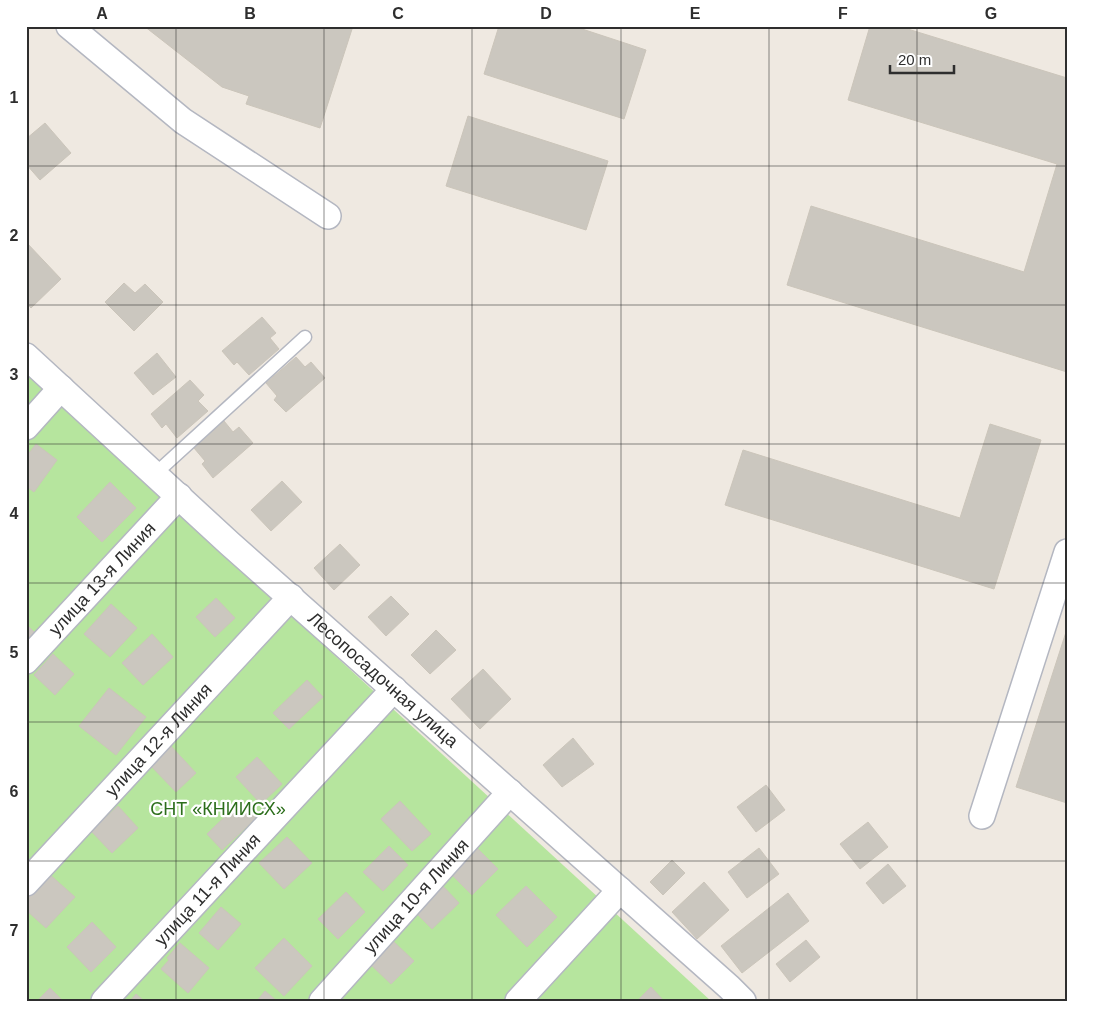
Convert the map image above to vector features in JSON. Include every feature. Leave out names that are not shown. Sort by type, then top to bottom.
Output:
[{"type":"street","points":[[69,26],[183,122],[328,216]]},
{"type":"street","name":"Лесопосадочная улица","points":[[26,356],[154,474],[620,890],[729,996]]},
{"type":"street","points":[[26,427],[61,388]]},
{"type":"street","name":"улица 13-я Линия","points":[[26,661],[179,496]]},
{"type":"street","points":[[982,816],[1067,552]]},
{"type":"street","name":"улица 12-я Линия","points":[[26,883],[291,597]]},
{"type":"street","name":"улица 11-я Линия","points":[[104,1001],[394,689]]},
{"type":"street","name":"улица 10-я Линия","points":[[322,1001],[510,792]]},
{"type":"street","points":[[518,1001],[620,890]]},
{"type":"lane","points":[[154,474],[305,337]]},
{"type":"green space","name":"СНТ «КНИИСХ»","points":[[26,372],[711,1001],[26,1001]]},
{"type":"building","points":[[144,26],[353,26],[320,128],[246,104],[249,96],[222,87]]},
{"type":"building","points":[[499,26],[573,26],[646,50],[624,119],[484,74]]},
{"type":"building","points":[[870,26],[898,26],[1067,78],[1067,372],[787,285],[811,206],[1024,272],[1057,164],[848,100]]},
{"type":"building","points":[[468,116],[608,161],[586,230],[446,186]]},
{"type":"building","points":[[45,123],[71,153],[40,180],[26,164],[26,139]]},
{"type":"building","points":[[26,242],[61,279],[31,308],[26,303]]},
{"type":"building","points":[[124,283],[135,293],[145,284],[163,302],[134,331],[105,302]]},
{"type":"building","points":[[262,317],[276,333],[270,338],[279,349],[249,375],[237,362],[234,365],[222,351]]},
{"type":"building","points":[[157,353],[176,377],[153,395],[134,373]]},
{"type":"building","points":[[296,357],[305,367],[311,362],[325,378],[286,412],[274,400],[277,396],[266,383]]},
{"type":"building","points":[[190,380],[204,395],[198,401],[208,411],[177,438],[166,424],[162,428],[151,414]]},
{"type":"building","points":[[224,421],[233,432],[239,427],[253,443],[213,478],[202,464],[205,461],[194,448]]},
{"type":"building","points":[[990,424],[1041,440],[994,589],[725,505],[743,450],[960,518]]},
{"type":"building","points":[[36,444],[57,460],[34,492],[26,486],[26,457]]},
{"type":"building","points":[[282,481],[302,502],[271,531],[251,510]]},
{"type":"building","points":[[110,482],[136,508],[102,542],[77,517]]},
{"type":"building","points":[[340,544],[360,565],[334,590],[314,568]]},
{"type":"building","points":[[391,596],[409,614],[386,636],[368,617]]},
{"type":"building","points":[[216,598],[235,618],[215,637],[196,617]]},
{"type":"building","points":[[111,604],[137,628],[110,657],[84,634]]},
{"type":"building","points":[[26,624],[35,633],[26,642]]},
{"type":"building","points":[[1067,629],[1067,803],[1016,787]]},
{"type":"building","points":[[436,630],[456,650],[430,674],[411,655]]},
{"type":"building","points":[[152,634],[173,657],[143,685],[122,663]]},
{"type":"building","points":[[53,654],[74,674],[55,695],[34,675]]},
{"type":"building","points":[[483,669],[511,699],[480,729],[451,699]]},
{"type":"building","points":[[307,680],[323,697],[289,729],[273,713]]},
{"type":"building","points":[[109,688],[146,717],[116,755],[79,726]]},
{"type":"building","points":[[573,738],[594,764],[562,787],[543,765]]},
{"type":"building","points":[[168,743],[196,773],[176,792],[148,763]]},
{"type":"building","points":[[257,757],[282,784],[261,804],[236,777]]},
{"type":"building","points":[[766,785],[785,810],[756,832],[737,807]]},
{"type":"building","points":[[241,801],[257,817],[222,850],[207,834]]},
{"type":"building","points":[[400,801],[431,834],[412,851],[381,819]]},
{"type":"building","points":[[118,806],[138,828],[112,853],[91,831]]},
{"type":"building","points":[[868,822],[888,847],[860,869],[840,844]]},
{"type":"building","points":[[287,837],[312,863],[284,889],[259,863]]},
{"type":"building","points":[[389,846],[408,865],[383,891],[363,872]]},
{"type":"building","points":[[476,847],[498,869],[472,895],[450,873]]},
{"type":"building","points":[[759,848],[779,874],[747,898],[728,872]]},
{"type":"building","points":[[672,860],[685,873],[663,895],[650,882]]},
{"type":"building","points":[[888,864],[906,886],[883,904],[866,883]]},
{"type":"building","points":[[48,873],[75,897],[46,928],[26,910],[26,897]]},
{"type":"building","points":[[704,882],[729,910],[697,939],[672,912]]},
{"type":"building","points":[[441,884],[459,903],[432,929],[414,911]]},
{"type":"building","points":[[526,886],[557,917],[527,947],[496,915]]},
{"type":"building","points":[[346,892],[365,912],[338,939],[318,919]]},
{"type":"building","points":[[788,893],[809,921],[742,973],[721,946]]},
{"type":"building","points":[[221,907],[241,924],[218,950],[199,933]]},
{"type":"building","points":[[92,922],[116,947],[91,972],[67,947]]},
{"type":"building","points":[[284,938],[312,966],[284,996],[255,968]]},
{"type":"building","points":[[806,940],[820,957],[790,982],[776,964]]},
{"type":"building","points":[[393,941],[414,961],[391,984],[370,964]]},
{"type":"building","points":[[180,943],[209,968],[188,993],[161,969],[169,960],[167,958]]},
{"type":"building","points":[[651,987],[664,1001],[637,1001]]},
{"type":"building","points":[[50,988],[63,1001],[37,1001]]},
{"type":"building","points":[[265,991],[277,1001],[257,1001]]},
{"type":"building","points":[[136,994],[144,1001],[130,1001]]}]
